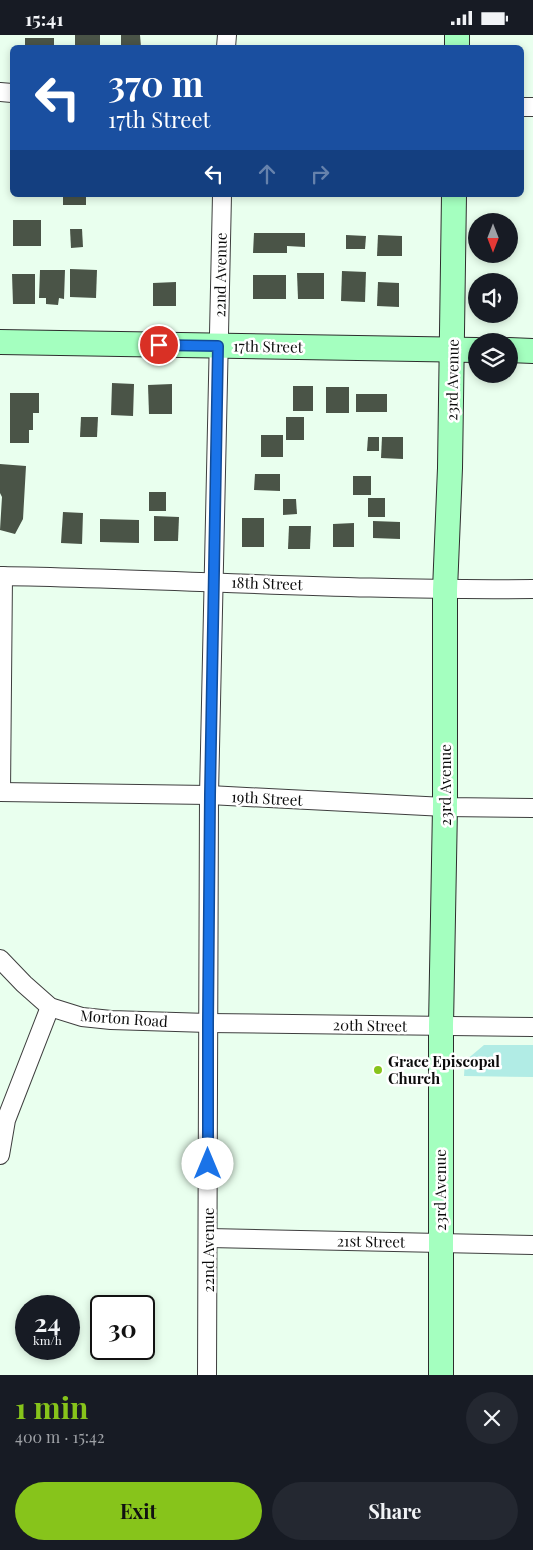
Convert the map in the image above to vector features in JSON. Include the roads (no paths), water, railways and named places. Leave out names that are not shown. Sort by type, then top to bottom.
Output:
[{"type":"main road","name":"23rd Avenue","points":[[441,1375],[441,1026],[445,807],[445,590],[453,349],[454,197]]},
{"type":"main road","name":"17th Street","points":[[0,342],[468,350]]},
{"type":"main road","points":[[518,350],[533,351]]},
{"type":"street","name":"22nd Avenue","points":[[207,1375],[210,795],[222,197]]},
{"type":"street","name":"18th Street","points":[[1,577],[213,581],[445,590],[533,589]]},
{"type":"street","points":[[0,792],[1,577]]},
{"type":"street","name":"19th Street","points":[[0,792],[210,795],[445,807],[533,809]]},
{"type":"street","name":"Morton Road","points":[[0,959],[50,1007],[82,1017],[111,1020],[208,1023]]},
{"type":"street","points":[[0,1155],[6,1121],[50,1007]]},
{"type":"street","name":"20th Street","points":[[208,1023],[533,1027]]},
{"type":"street","name":"21st Street","points":[[208,1238],[533,1245]]},
{"type":"place","name":"Grace Episcopal Church","points":[[378,1070]]}]
